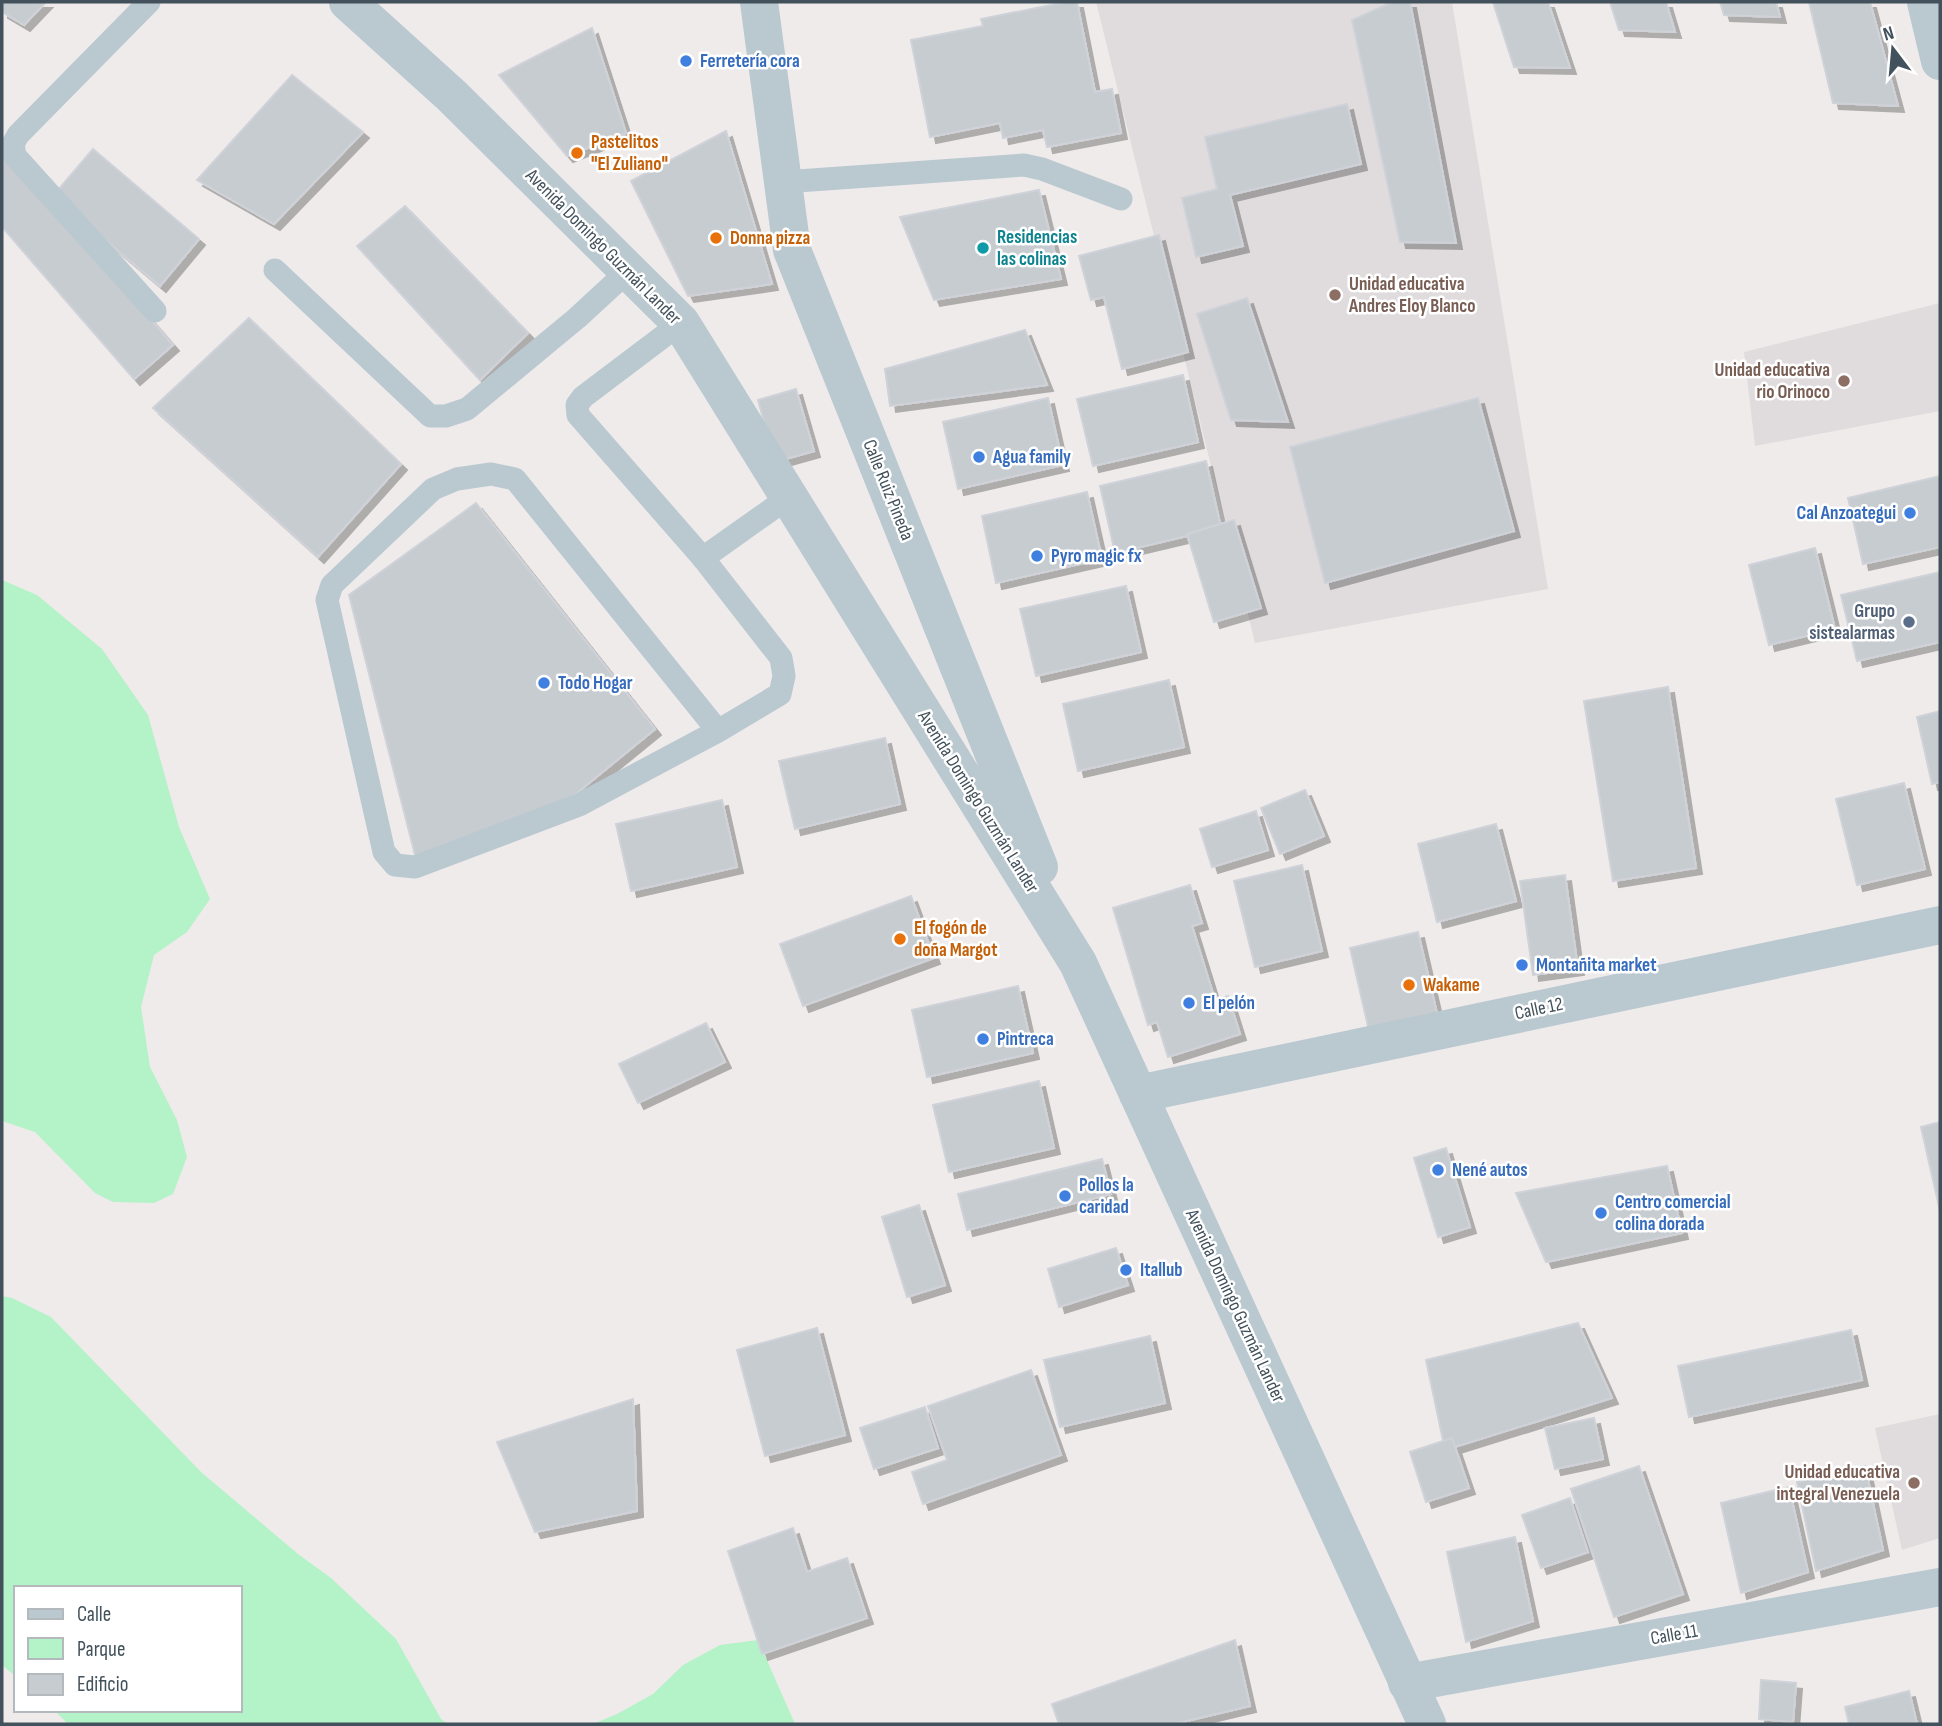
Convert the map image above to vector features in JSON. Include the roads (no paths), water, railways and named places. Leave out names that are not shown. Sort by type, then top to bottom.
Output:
[{"type":"street","name":"Avenida Domingo Guzmán Lander","points":[[348,2],[452,96],[681,323],[1078,962],[1427,1724]]},
{"type":"street","name":"Calle Ruiz Pineda","points":[[758,2],[792,250],[1078,962]]},
{"type":"street","points":[[1926,2],[1940,61]]},
{"type":"street","name":"Calle 12","points":[[1138,1094],[1940,925]]},
{"type":"street","name":"Calle 11","points":[[1407,1683],[1940,1587]]},
{"type":"lane","points":[[149,2],[18,135],[13,144],[15,156],[155,311]]},
{"type":"lane","points":[[783,182],[1024,165],[1042,169],[1122,199]]},
{"type":"lane","points":[[275,270],[430,416],[446,416],[467,409],[577,318],[628,271]]},
{"type":"lane","points":[[681,323],[583,397],[577,405],[578,415],[703,558],[780,658],[784,676],[780,694],[718,731],[579,805],[415,867],[395,865],[384,852],[327,600],[332,585],[433,489],[457,479],[491,474],[515,479],[718,731]]},
{"type":"lane","points":[[703,558],[789,497]]},
{"type":"place","name":"Ferretería cora","points":[[686,61]]},
{"type":"place","name":"Pastelitos \"El Zuliano\"","points":[[577,153]]},
{"type":"place","name":"Donna pizza","points":[[716,238]]},
{"type":"place","name":"Residencias las colinas","points":[[983,248]]},
{"type":"place","name":"Unidad educativa Andres Eloy Blanco","points":[[1335,295]]},
{"type":"place","name":"Unidad educativa rio Orinoco","points":[[1844,381]]},
{"type":"place","name":"Agua family","points":[[979,457]]},
{"type":"place","name":"Cal Anzoategui","points":[[1910,513]]},
{"type":"place","name":"Pyro magic fx","points":[[1037,556]]},
{"type":"place","name":"Grupo sistealarmas","points":[[1909,622]]},
{"type":"place","name":"Todo Hogar","points":[[544,683]]},
{"type":"place","name":"El fogón de doña Margot","points":[[900,939]]},
{"type":"place","name":"Montañita market","points":[[1522,965]]},
{"type":"place","name":"Wakame","points":[[1409,985]]},
{"type":"place","name":"El pelón","points":[[1189,1003]]},
{"type":"place","name":"Pintreca","points":[[983,1039]]},
{"type":"place","name":"Nené autos","points":[[1438,1170]]},
{"type":"place","name":"Pollos la caridad","points":[[1065,1196]]},
{"type":"place","name":"Centro comercial colina dorada","points":[[1601,1213]]},
{"type":"place","name":"Itallub","points":[[1126,1270]]},
{"type":"place","name":"Unidad educativa integral Venezuela","points":[[1914,1483]]}]
